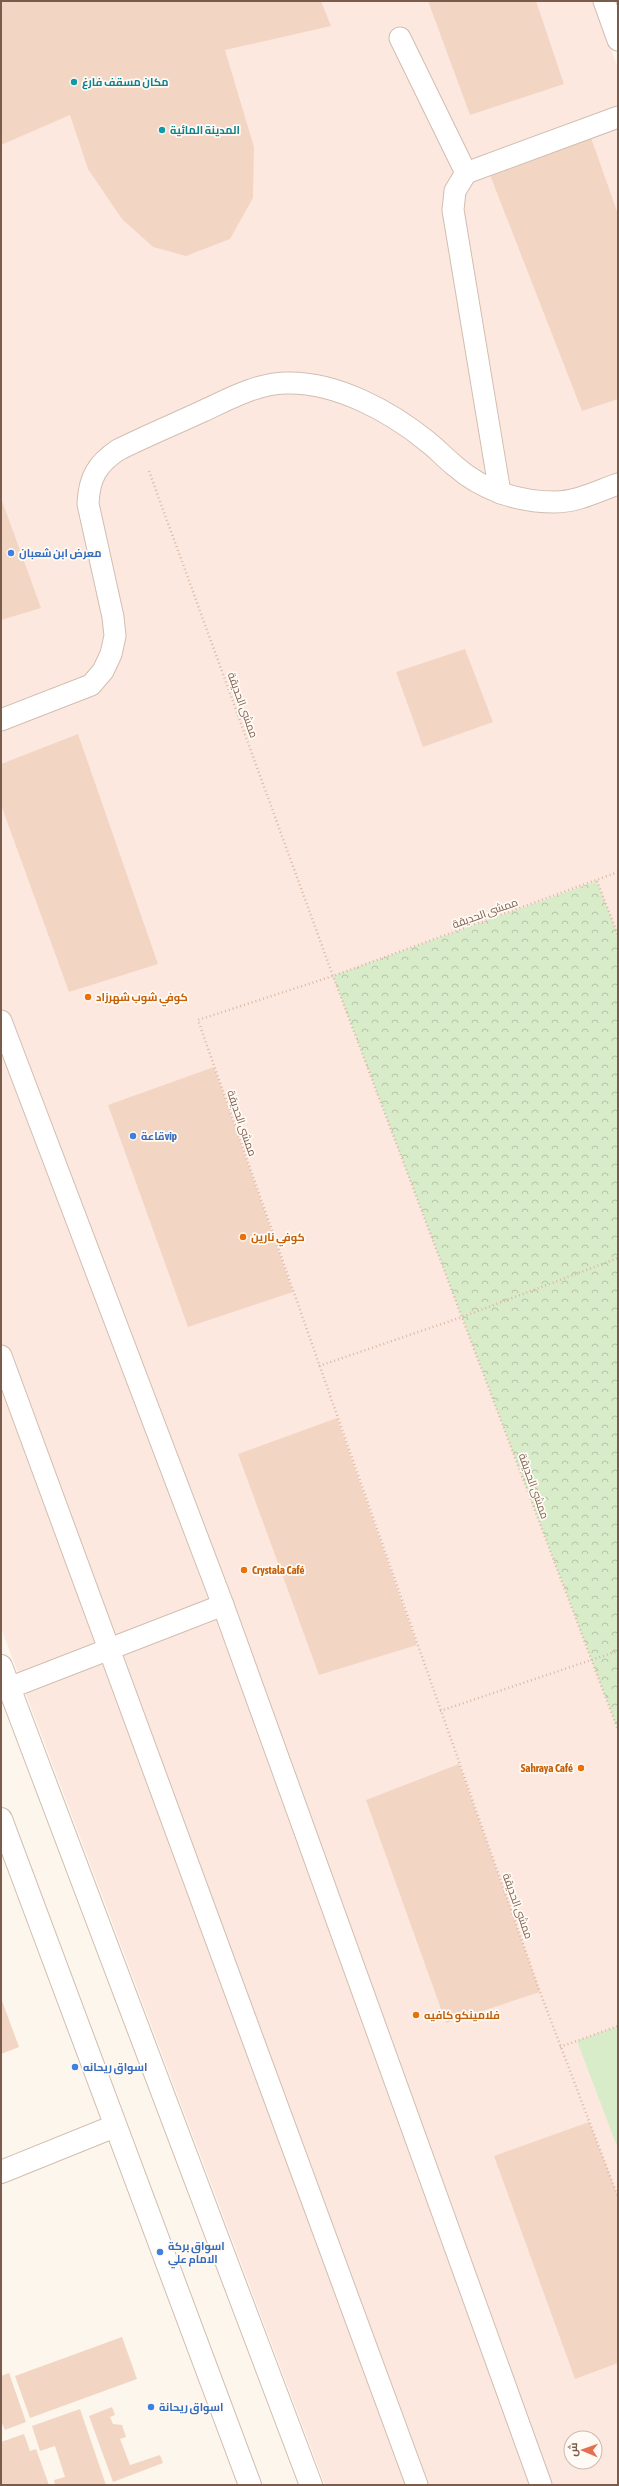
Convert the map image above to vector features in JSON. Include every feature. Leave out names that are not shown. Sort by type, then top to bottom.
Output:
[{"type":"street","points":[[1,1666],[311,2485]]},
{"type":"street","points":[[1,1819],[250,2485]]},
{"type":"street","points":[[1,2172],[116,2126]]},
{"type":"lane","points":[[604,1],[618,40]]},
{"type":"lane","points":[[400,38],[466,173]]},
{"type":"lane","points":[[500,493],[453,210],[455,191],[466,173],[618,116]]},
{"type":"lane","points":[[1,720],[91,685],[103,671],[112,654],[115,636],[113,617],[88,504],[88,487],[94,472],[104,459],[138,440],[261,387],[284,383],[306,383],[362,401],[396,419],[428,441],[456,467],[475,481],[500,493],[528,500],[556,502],[583,497],[618,484]]},
{"type":"lane","points":[[1,1021],[223,1605],[541,2485]]},
{"type":"lane","points":[[1,1356],[108,1650],[417,2485]]},
{"type":"lane","points":[[9,1688],[223,1605]]},
{"type":"path","name":"ممشى الحديقة","points":[[138,440],[333,976],[618,1730]]},
{"type":"path","name":"ممشى الحديقة","points":[[618,872],[597,881],[333,976],[198,1020],[440,1711],[560,2047],[618,2197]]},
{"type":"path","points":[[597,881],[618,935]]},
{"type":"path","points":[[319,1366],[462,1316],[618,1258]]},
{"type":"path","points":[[440,1711],[618,1651]]},
{"type":"path","points":[[560,2047],[618,2026]]},
{"type":"shaded area","name":"المدينة المائية","points":[[1,1],[593,1],[618,68],[618,2485],[325,2485],[1,1628]]},
{"type":"green space","points":[[597,881],[618,935],[618,1730],[333,976]]},
{"type":"green space","points":[[618,2026],[618,2149],[577,2041]]},
{"type":"building","name":"المدينة المائية","points":[[1,1],[321,1],[331,26],[225,50],[254,147],[253,198],[230,239],[186,256],[153,247],[122,219],[88,169],[70,115],[1,145]]},
{"type":"building","points":[[428,1],[536,1],[564,84],[470,115]]},
{"type":"building","points":[[589,132],[618,214],[618,399],[582,411],[488,170]]},
{"type":"building","name":"معرض ابن شعبان","points":[[1,498],[41,608],[1,620]]},
{"type":"building","points":[[465,649],[493,722],[423,747],[396,672]]},
{"type":"building","points":[[78,734],[158,964],[69,992],[1,805],[1,764]]},
{"type":"building","points":[[214,1067],[293,1292],[188,1327],[108,1105]]},
{"type":"building","points":[[337,1418],[417,1645],[319,1675],[238,1454]]},
{"type":"building","points":[[459,1764],[540,1992],[446,2023],[366,1800]]},
{"type":"building","points":[[1,1998],[19,2047],[1,2054]]},
{"type":"building","points":[[589,2122],[618,2196],[618,2363],[575,2379],[494,2156]]},
{"type":"building","points":[[122,2337],[137,2379],[30,2418],[15,2376]]},
{"type":"building","points":[[9,2373],[26,2422],[5,2430],[1,2421],[1,2376]]},
{"type":"building","points":[[112,2407],[115,2415],[110,2417],[113,2424],[122,2425],[126,2437],[120,2439],[130,2465],[160,2455],[163,2463],[113,2482],[89,2416]]},
{"type":"building","points":[[80,2409],[106,2485],[55,2485],[54,2480],[65,2477],[55,2446],[40,2451],[32,2426]]},
{"type":"building","points":[[24,2434],[30,2451],[36,2449],[49,2485],[1,2485],[1,2442]]},
{"type":"place","name":"مكان مسقف فارغ","points":[[74,82]]},
{"type":"place","name":"المدينة المائية","points":[[162,130]]},
{"type":"place","name":"معرض ابن شعبان","points":[[11,553]]},
{"type":"place","name":"كوفي شوب شهرزاد","points":[[88,997]]},
{"type":"place","name":"قاعةvip","points":[[133,1136]]},
{"type":"place","name":"كوفي نارين","points":[[243,1237]]},
{"type":"place","name":"Crystala Café","points":[[244,1570]]},
{"type":"place","name":"Sahraya Café","points":[[581,1768]]},
{"type":"place","name":"فلامينكو كافيه","points":[[416,2015]]},
{"type":"place","name":"اسواق ريحانه","points":[[75,2067]]},
{"type":"place","name":"اسواق بركة الامام علي","points":[[160,2252]]},
{"type":"place","name":"اسواق ريحانة","points":[[151,2407]]}]
